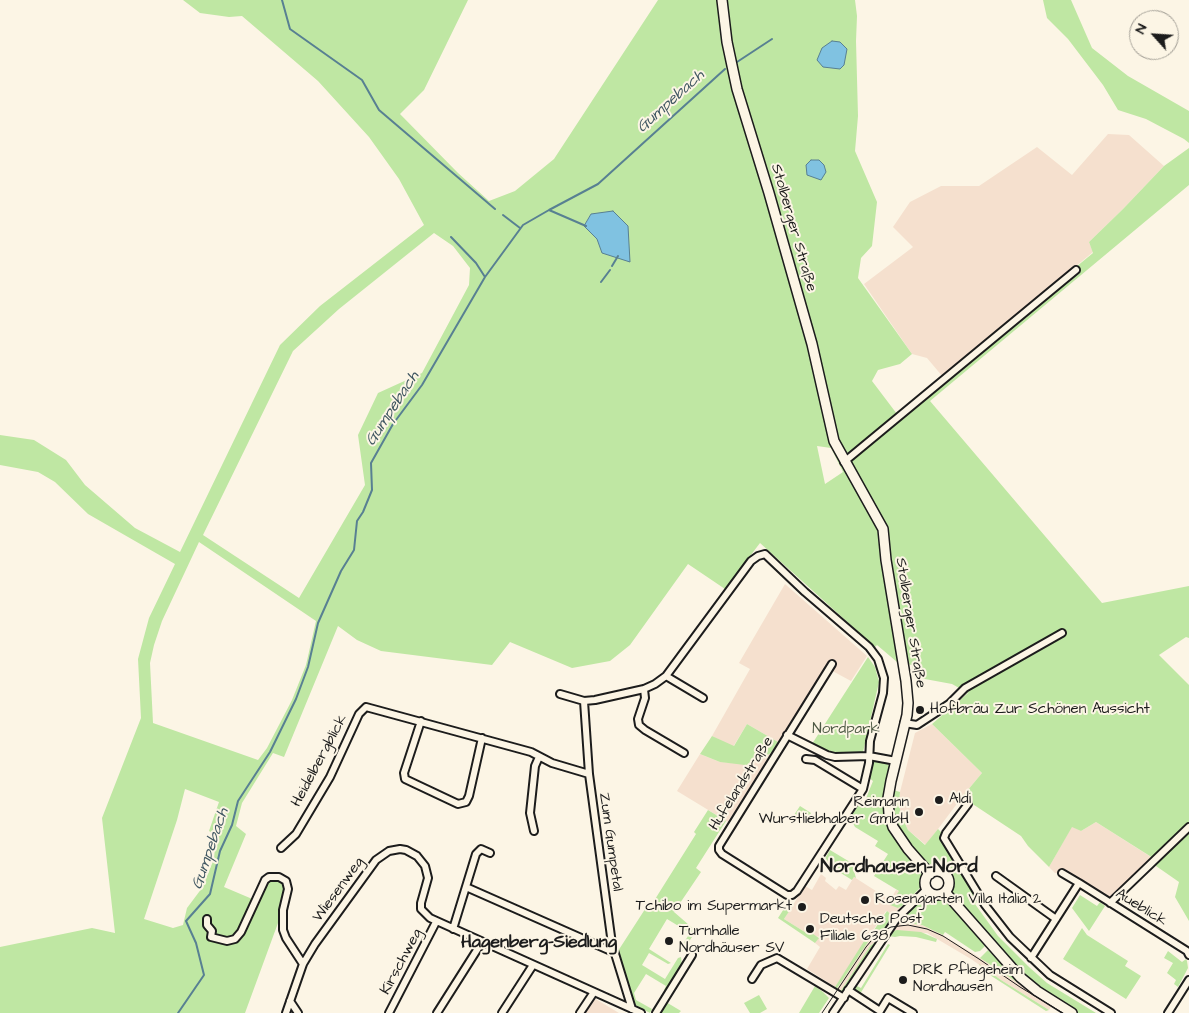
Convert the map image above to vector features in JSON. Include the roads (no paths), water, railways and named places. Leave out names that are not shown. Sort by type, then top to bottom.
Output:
[{"type":"main road","name":"Stolberger Straße","points":[[722,0],[727,42],[737,89],[812,344],[834,441],[883,529],[908,703],[888,798],[889,814],[893,826],[908,849],[930,874]]},
{"type":"main road","points":[[937,871],[948,877],[949,885],[945,892],[938,895],[927,889],[925,883],[930,874],[937,871]]},
{"type":"main road","points":[[945,892],[1020,976],[1037,990],[1072,1013]]},
{"type":"street","points":[[844,462],[1076,270]]},
{"type":"street","points":[[560,694],[584,701],[595,700],[644,689],[655,684],[666,676],[751,562],[758,556],[765,554],[869,648],[878,659],[884,678],[884,685],[870,741],[867,773],[863,789],[815,760],[806,759]]},
{"type":"street","points":[[904,724],[917,725],[949,704],[965,688],[1062,633]]},
{"type":"street","name":"Hufelandstraße","points":[[832,664],[719,846],[719,850],[722,854],[787,895],[792,895],[797,891],[863,789]]},
{"type":"street","points":[[666,676],[703,698]]},
{"type":"street","points":[[644,689],[645,698],[638,719],[639,725],[684,753]]},
{"type":"street","name":"Zum Gumpetal","points":[[584,701],[589,774],[614,952],[632,1009]]},
{"type":"street","name":"Heidelbergblick","points":[[282,848],[296,834],[330,777],[362,710],[366,707],[531,752],[552,763],[589,774]]},
{"type":"street","points":[[420,721],[404,773],[405,779],[458,804],[466,802],[482,738]]},
{"type":"street","name":"Hufelandstraße","points":[[787,735],[827,755],[835,757],[869,756],[896,761]]},
{"type":"street","points":[[534,831],[530,813],[535,766],[540,757]]},
{"type":"street","points":[[968,804],[944,838],[985,905],[1010,937],[1050,975],[1111,1013]]},
{"type":"street","points":[[1110,903],[1189,827]]},
{"type":"street","points":[[453,929],[478,850],[481,849],[490,853]]},
{"type":"street","name":"Wiesenweg","points":[[286,1013],[303,964],[315,944],[376,860],[389,851],[406,850],[422,861],[428,878],[420,903],[421,909],[424,914],[436,922]]},
{"type":"street","name":"Aueblick","points":[[1062,873],[1186,951],[1189,955]]},
{"type":"street","points":[[996,876],[1056,919]]},
{"type":"street","points":[[206,919],[212,931],[211,937],[227,941],[235,939],[241,932],[265,880],[269,877],[279,877],[286,881],[288,889],[283,910],[283,930],[303,964]]},
{"type":"street","points":[[1031,958],[1079,883]]},
{"type":"street","points":[[466,887],[614,952]]},
{"type":"street","points":[[834,1013],[900,915],[927,889]]},
{"type":"street","points":[[436,922],[641,1013]]},
{"type":"street","name":"Kirschweg","points":[[389,1013],[436,922]]},
{"type":"street","points":[[437,1013],[482,942]]},
{"type":"street","points":[[656,1013],[692,955]]},
{"type":"street","points":[[752,979],[761,965],[777,958],[844,998]]},
{"type":"street","points":[[502,1013],[533,965]]},
{"type":"street","points":[[1168,1013],[1189,980]]},
{"type":"street","points":[[848,990],[880,1011],[888,998],[913,1013]]},
{"type":"street","points":[[580,1013],[594,992]]},
{"type":"street","points":[[290,1001],[298,1013]]},
{"type":"water","points":[[832,41],[840,42],[847,49],[844,65],[840,69],[823,67],[817,60],[822,48]]},
{"type":"water","points":[[811,160],[819,160],[824,165],[826,172],[821,180],[807,175],[806,165]]},
{"type":"water","points":[[613,211],[628,226],[630,262],[602,253],[597,239],[584,226],[591,214]]},
{"type":"waterway","points":[[282,0],[290,29],[362,80],[379,110],[495,209]]},
{"type":"waterway","name":"Gumpebach","points":[[737,62],[772,39]]},
{"type":"waterway","name":"Gumpebach","points":[[178,1013],[204,975],[196,943],[186,921],[210,894],[220,851],[232,825],[238,801],[270,752],[296,699],[308,667],[318,623],[341,571],[354,550],[357,521],[372,490],[371,463],[393,424],[422,385],[485,277],[523,225],[598,184],[725,69]]},
{"type":"waterway","points":[[549,210],[586,226]]},
{"type":"waterway","points":[[503,215],[520,228]]},
{"type":"waterway","points":[[451,237],[476,263],[485,277]]},
{"type":"waterway","points":[[612,266],[618,256]]},
{"type":"waterway","points":[[601,282],[610,270]]},
{"type":"tram line","points":[[822,1013],[876,935],[891,927],[908,925],[927,929],[943,936],[1063,1013]]},
{"type":"place","name":"Hofbräu Zur Schönen Aussicht","points":[[920,710]]},
{"type":"place","name":"Aldi","points":[[939,800]]},
{"type":"place","name":"Reimann Wurstliebhaber GmbH","points":[[919,812]]},
{"type":"place","name":"Rosengarten Villa Italia 2","points":[[865,900]]},
{"type":"place","name":"Tchibo im Supermarkt","points":[[802,907]]},
{"type":"place","name":"Deutsche Post Filiale 638","points":[[810,929]]},
{"type":"place","name":"Turnhalle Nordhäuser SV","points":[[669,941]]},
{"type":"place","name":"DRK Pflegeheim Nordhausen","points":[[903,980]]},
{"type":"district","name":"Nordhausen-Nord","points":[[899,868]]},
{"type":"district","name":"Hagenberg-Siedlung","points":[[539,943]]},
{"type":"park label","name":"Nordpark","points":[[846,730]]}]
